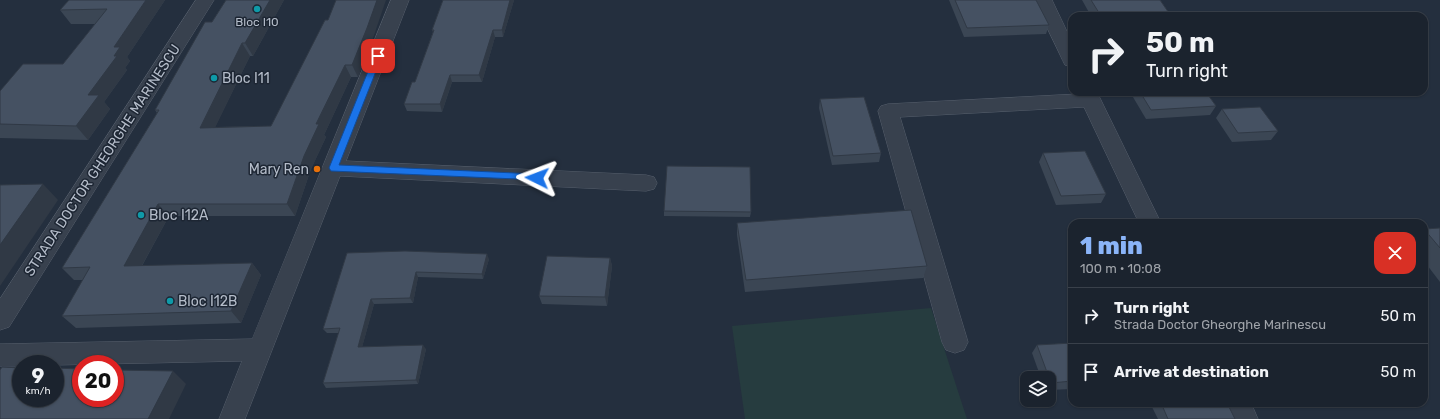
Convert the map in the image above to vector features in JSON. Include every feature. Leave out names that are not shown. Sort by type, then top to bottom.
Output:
[{"type":"street","name":"STRADA DOCTOR GHEORGHE MARINESCU","points":[[0,320],[205,0]]},
{"type":"street","points":[[232,419],[334,168],[400,0]]},
{"type":"street","points":[[1043,0],[1068,53]]},
{"type":"street","points":[[955,342],[888,111],[1089,96],[1148,219]]},
{"type":"street","points":[[334,168],[646,183]]},
{"type":"street","points":[[0,355],[259,350]]},
{"type":"street","points":[[1239,407],[1245,419]]},
{"type":"green space","points":[[931,308],[967,419],[745,419],[732,326]]},
{"type":"building","points":[[69,0],[146,0],[114,47],[120,47],[114,56],[117,56],[88,95],[99,95],[76,126],[0,124],[0,91],[23,64],[63,64],[107,9],[60,10]]},
{"type":"building","points":[[226,0],[270,0],[245,43],[242,43],[200,128],[271,126],[325,20],[328,20],[336,0],[377,0],[352,65],[345,65],[316,124],[319,124],[304,156],[287,204],[158,204],[124,266],[252,263],[231,311],[62,316],[90,267],[62,268],[159,110],[155,110],[205,22],[212,22]]},
{"type":"building","points":[[443,0],[510,0],[502,30],[493,30],[479,75],[450,75],[440,104],[404,104],[412,82],[415,82]]},
{"type":"building","points":[[955,0],[1036,0],[1049,25],[967,28]]},
{"type":"building","points":[[1091,0],[1160,0],[1168,12],[1098,12]]},
{"type":"building","points":[[1142,96],[1209,96],[1216,106],[1151,110]]},
{"type":"building","points":[[864,97],[881,153],[833,156],[820,99]]},
{"type":"building","points":[[1260,107],[1278,131],[1238,133],[1222,109]]},
{"type":"building","points":[[1085,151],[1106,194],[1061,196],[1043,153]]},
{"type":"building","points":[[667,166],[750,167],[751,212],[664,211]]},
{"type":"building","points":[[43,184],[0,245],[0,185]]},
{"type":"building","points":[[911,210],[927,266],[746,280],[737,223]]},
{"type":"building","points":[[1440,228],[1440,248],[1428,234],[1428,229]]},
{"type":"building","points":[[405,251],[487,254],[482,274],[416,272],[410,298],[371,299],[358,347],[423,345],[416,380],[323,383],[340,328],[323,329],[347,253]]},
{"type":"building","points":[[547,256],[610,258],[605,297],[539,296]]},
{"type":"building","points":[[1068,343],[1068,381],[1056,383],[1056,371],[1047,371],[1037,345]]},
{"type":"building","points":[[2,367],[12,368],[12,407],[64,407],[64,368],[72,369],[72,407],[124,407],[124,370],[173,371],[148,419],[0,419],[0,370]]},
{"type":"building","points":[[1163,407],[1229,407],[1235,419],[1168,419]]},
{"type":"place","name":"Bloc I10","points":[[257,9]]},
{"type":"place","name":"Bloc I11","points":[[214,78]]},
{"type":"place","name":"Mary Ren","points":[[317,169]]},
{"type":"place","name":"Bloc I12A","points":[[141,215]]},
{"type":"place","name":"Bloc I12B","points":[[170,301]]},
{"type":"route","points":[[378,56],[334,168],[537,178]]}]
